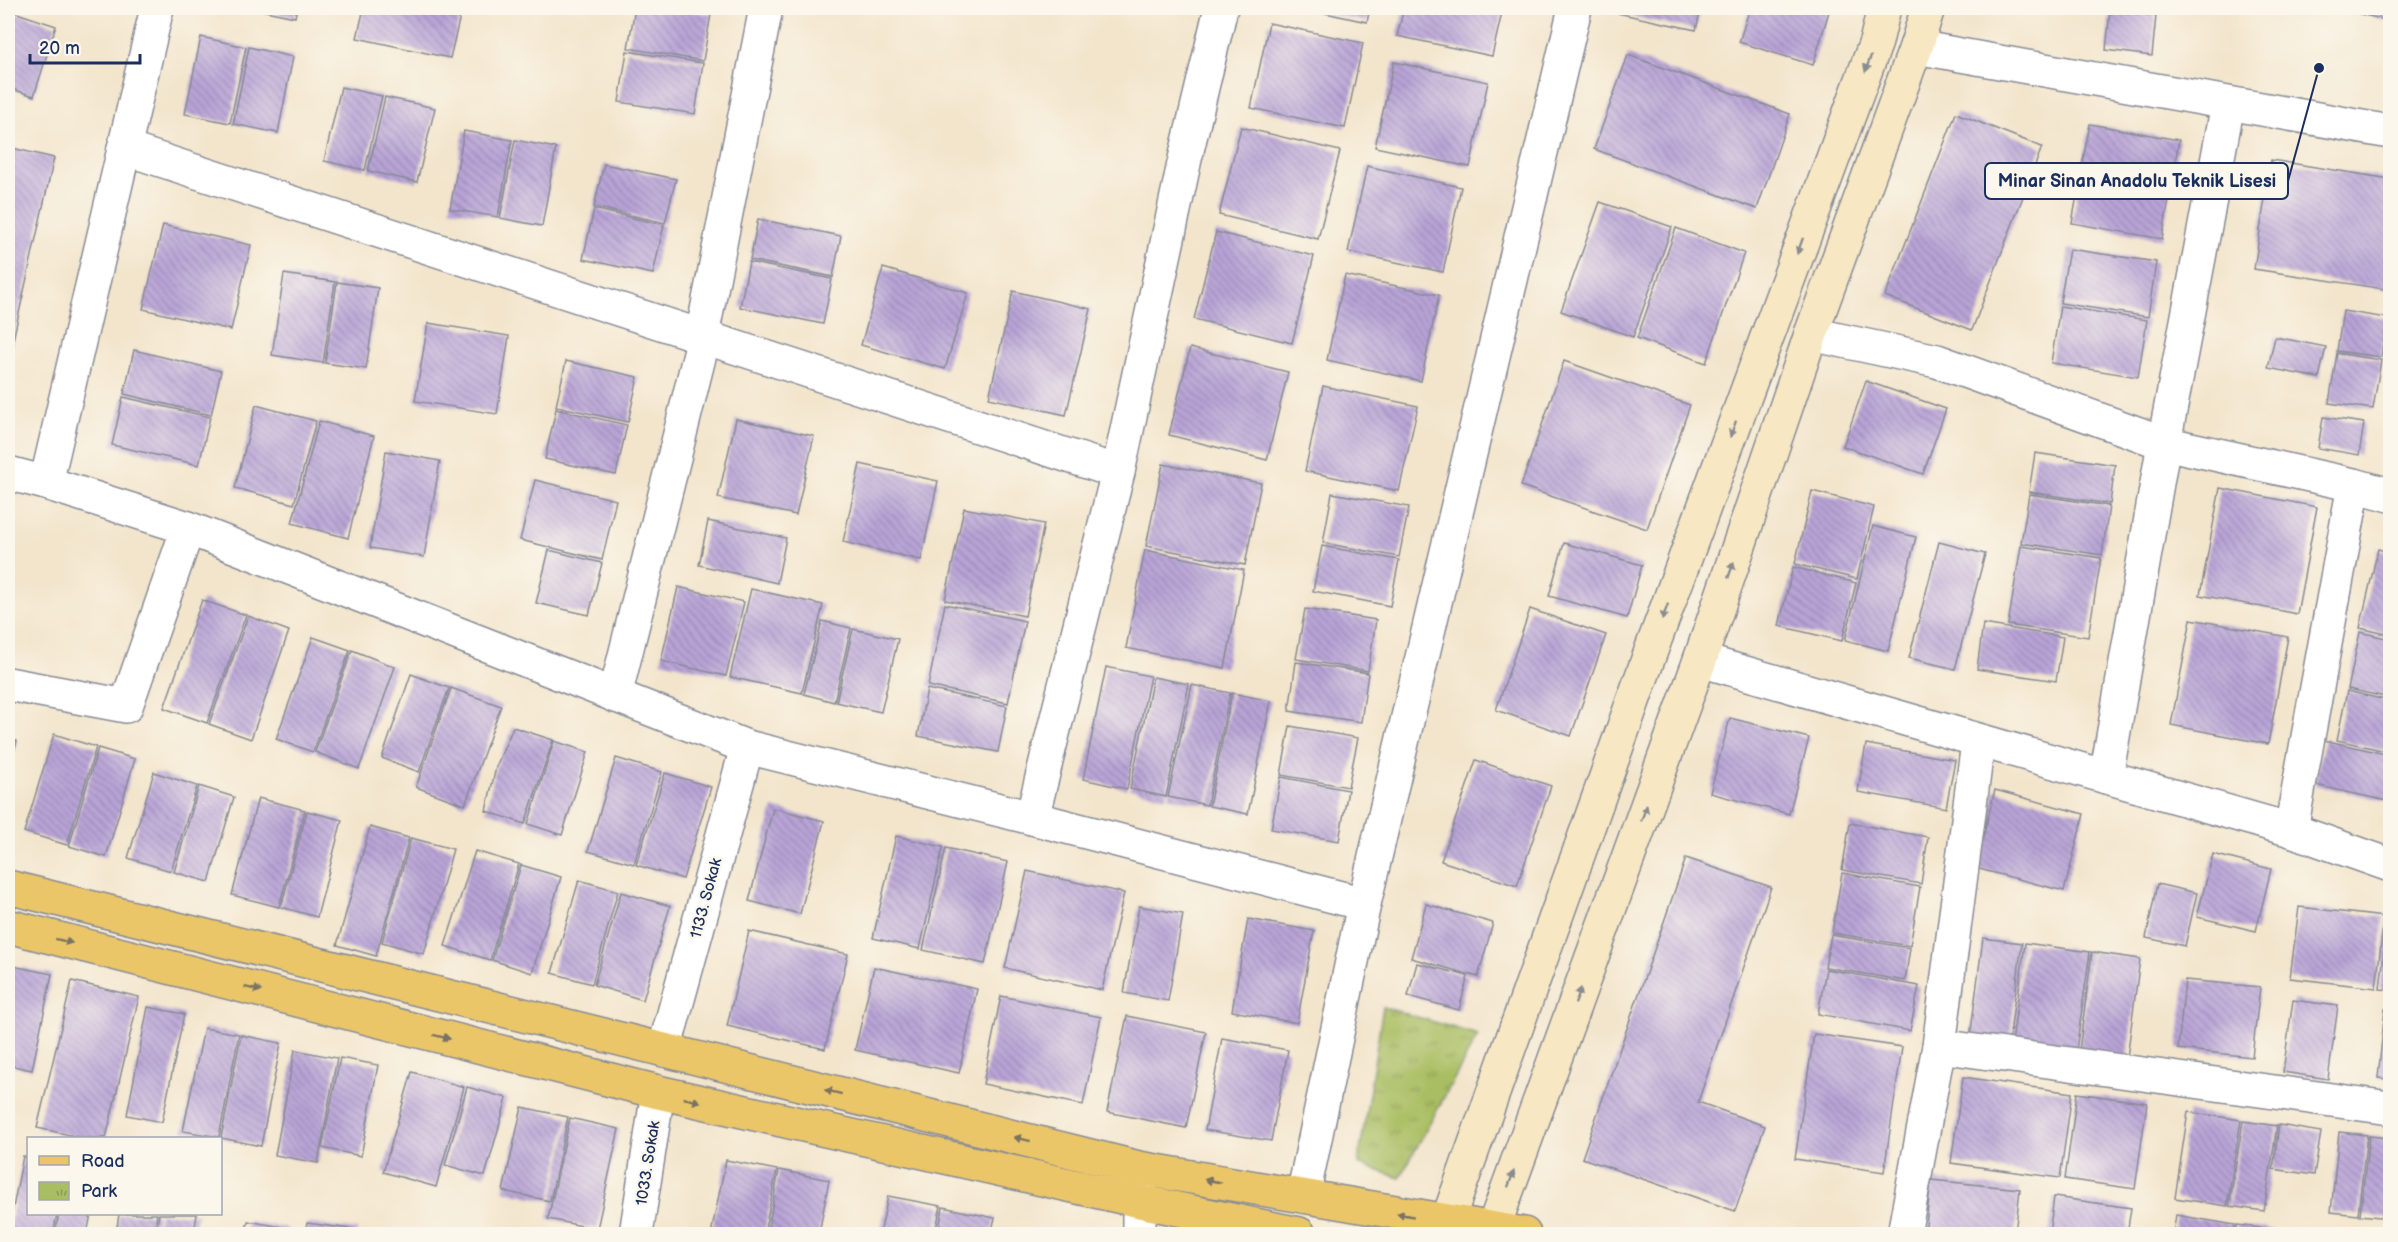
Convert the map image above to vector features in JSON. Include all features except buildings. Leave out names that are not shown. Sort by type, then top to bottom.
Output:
[{"type":"main road","points":[[8,887],[1139,1168],[1303,1196],[1446,1228],[1503,1233]]},
{"type":"main road","points":[[8,926],[658,1092],[1139,1202],[1299,1234]]},
{"type":"street","points":[[46,483],[157,8]]},
{"type":"street","points":[[615,696],[703,336],[766,8]]},
{"type":"street","points":[[1032,818],[1118,472],[1185,159],[1221,8]]},
{"type":"street","points":[[1303,1196],[1364,904],[1575,8]]},
{"type":"street","points":[[1446,1228],[1652,648],[1876,42],[1884,8]]},
{"type":"street","points":[[1503,1233],[1811,334],[1917,47],[1928,8]]},
{"type":"street","points":[[1917,47],[2391,132]]},
{"type":"street","points":[[2106,777],[2164,443],[2228,104]]},
{"type":"street","points":[[124,148],[1118,472]]},
{"type":"street","points":[[1811,334],[1937,361],[2164,443],[2391,495]]},
{"type":"street","points":[[8,473],[188,528],[747,747],[1364,904]]},
{"type":"street","points":[[2290,830],[2354,485]]},
{"type":"street","points":[[8,684],[126,706],[188,528]]},
{"type":"street","points":[[1700,660],[1978,742],[2290,830],[2391,865]]},
{"type":"street","points":[[1904,1234],[1940,1046],[1978,742]]},
{"type":"street","name":"1133. Sokak","points":[[664,1050],[747,747]]},
{"type":"street","points":[[1940,1046],[2391,1108]]},
{"type":"street","name":"1033. Sokak","points":[[636,1234],[658,1092]]},
{"type":"street","points":[[1139,1168],[1139,1234]]},
{"type":"green space","points":[[1383,1007],[1478,1035],[1400,1178],[1358,1164]]},
{"type":"place","name":"Minar Sinan Anadolu Teknik Lisesi","points":[[2319,68]]}]
